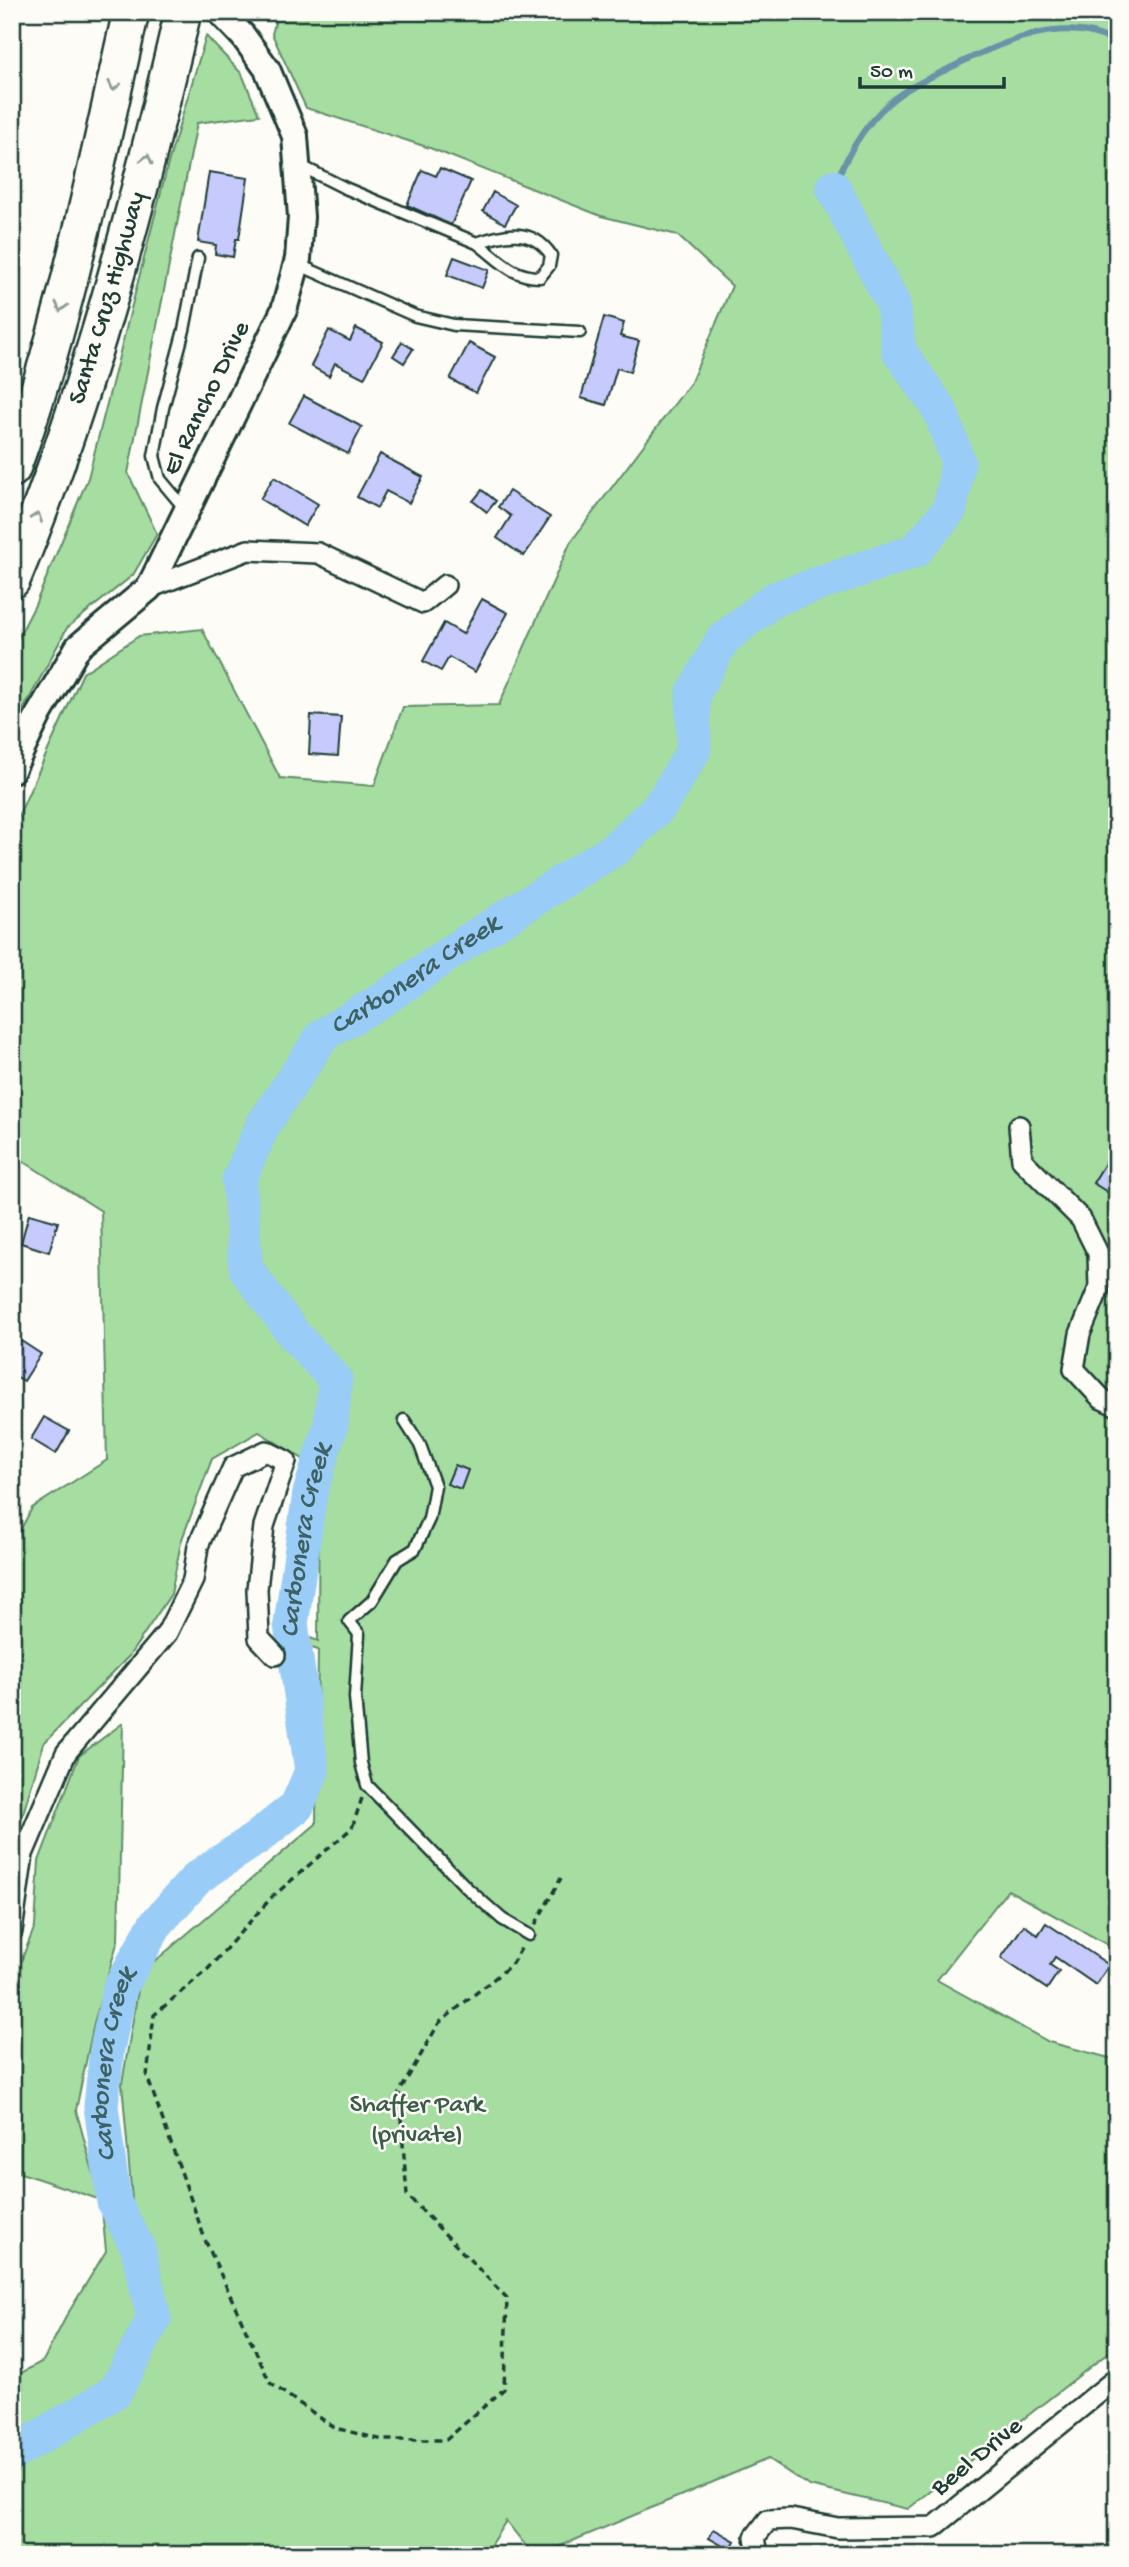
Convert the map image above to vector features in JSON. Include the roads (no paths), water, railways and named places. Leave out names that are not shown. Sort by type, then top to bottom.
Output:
[{"type":"highway","name":"Santa Cruz Highway","points":[[12,469],[34,408],[56,327],[130,16]]},
{"type":"highway","name":"Santa Cruz Highway","points":[[12,580],[62,447],[111,293],[179,28]]},
{"type":"street","name":"El Rancho Drive","points":[[12,770],[39,714],[78,647],[149,588],[284,310],[296,264],[301,217],[295,136],[268,69],[246,24],[220,12]]},
{"type":"street","points":[[149,588],[248,550],[318,553],[423,603],[445,585]]},
{"type":"street","points":[[1019,1126],[1022,1160],[1081,1219],[1098,1253],[1099,1289],[1080,1334],[1074,1369],[1102,1399],[1117,1406]]},
{"type":"street","points":[[12,1931],[23,1854],[65,1754],[167,1633],[193,1580],[198,1546],[233,1467],[266,1451],[286,1461],[264,1526],[257,1589],[259,1638],[275,1656]]},
{"type":"street","name":"Beel Drive","points":[[758,2555],[755,2537],[768,2519],[791,2519],[838,2528],[934,2527],[1117,2378]]},
{"type":"lane","points":[[298,164],[345,188],[477,243],[523,277],[540,277],[549,266],[551,255],[546,248],[530,238],[510,233],[477,243]]},
{"type":"lane","points":[[187,511],[160,479],[154,456],[198,258]]},
{"type":"lane","points":[[296,264],[415,316],[454,325],[580,332]]},
{"type":"lane","points":[[404,1420],[420,1446],[435,1486],[429,1519],[415,1549],[397,1560],[372,1601],[349,1622],[359,1634],[355,1698],[361,1763],[367,1785],[467,1888],[502,1919],[529,1934]]},
{"type":"waterway","name":"Carbonera Creek","points":[[833,187],[850,153],[879,112],[920,82],[992,48],[1034,34],[1077,31],[1097,34],[1117,43]]},
{"type":"waterway","name":"Carbonera Creek","points":[[12,2454],[115,2392],[154,2319],[138,2248],[114,2202],[101,2106],[107,2049],[120,1988],[155,1925],[198,1877],[257,1838],[297,1806],[312,1771],[291,1624],[310,1493],[331,1424],[335,1379],[295,1336],[246,1269],[239,1180],[263,1125],[323,1035],[385,998],[466,942],[616,848],[660,806],[694,750],[693,694],[723,639],[774,599],[915,551],[950,509],[958,462],[940,410],[899,351],[893,304],[833,187]]},
{"type":"park label","name":"Shaffer Park (private)","points":[[417,2121]]}]
